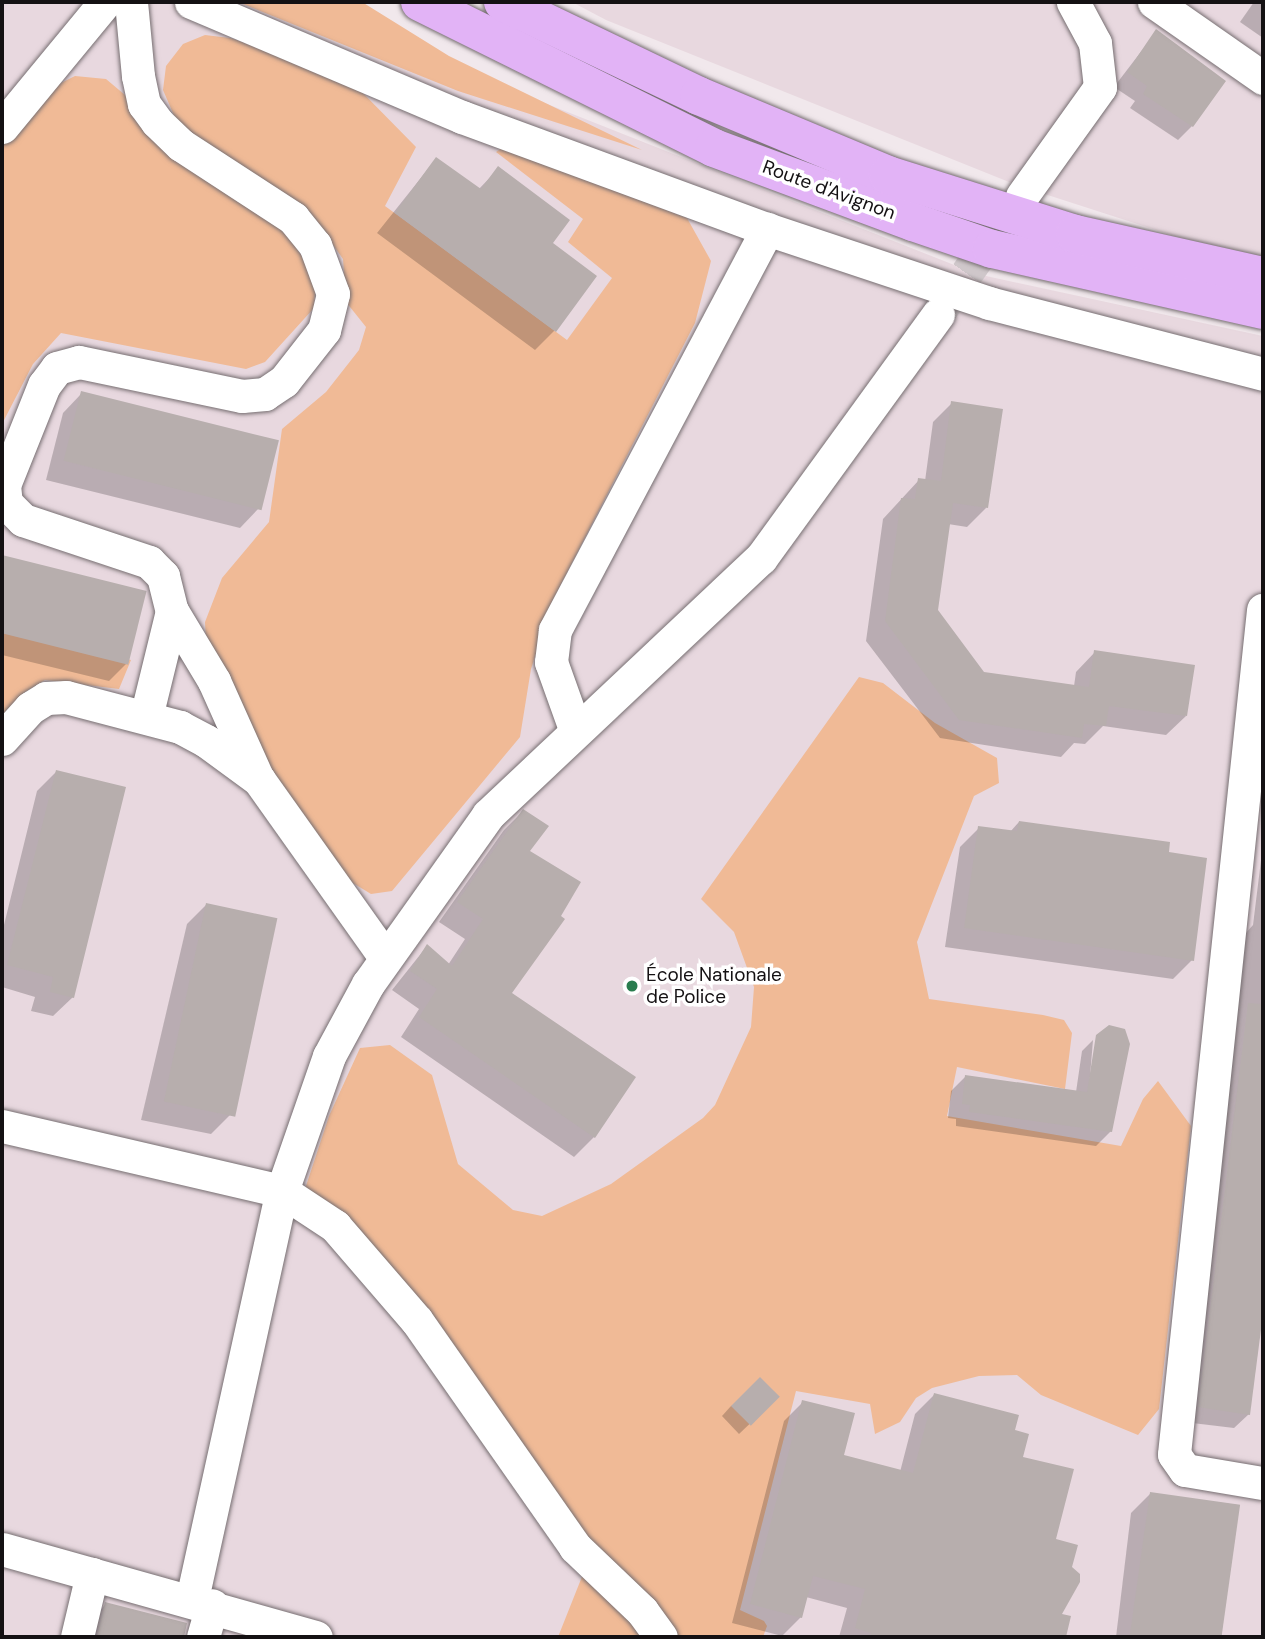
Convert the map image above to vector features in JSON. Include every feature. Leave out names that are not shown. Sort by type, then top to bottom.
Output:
[{"type":"main road","name":"Route d'Avignon","points":[[420,2],[714,148],[913,222],[992,249],[1263,310]]},
{"type":"main road","name":"Route d'Avignon","points":[[503,2],[699,96],[888,175],[1075,234],[1263,276]]},
{"type":"lane","points":[[2,127],[105,2]]},
{"type":"lane","points":[[131,2],[138,76],[144,104],[157,122],[181,145],[293,218],[316,245],[333,294],[324,330],[284,381],[265,394],[242,396],[79,362],[57,369],[44,385],[4,485],[6,503],[23,520],[37,527],[149,562],[163,576],[172,611],[214,681],[259,780],[384,956]]},
{"type":"lane","points":[[191,2],[461,117],[767,229],[989,303],[1263,374]]},
{"type":"lane","points":[[1022,196],[1100,87],[1095,43],[1073,2]]},
{"type":"lane","points":[[1154,2],[1263,78]]},
{"type":"lane","points":[[575,729],[551,662],[555,630],[767,229]]},
{"type":"lane","points":[[203,1637],[202,1602],[282,1191],[329,1056],[384,956],[488,815],[575,729],[761,558],[938,314]]},
{"type":"lane","points":[[1263,610],[1174,1454],[1185,1470],[1263,1480]]},
{"type":"lane","points":[[146,717],[172,611]]},
{"type":"lane","points":[[2,738],[46,698],[66,697],[146,717],[206,741],[259,780]]},
{"type":"lane","points":[[2,1126],[282,1191],[335,1226],[361,1253],[416,1321],[575,1547],[642,1611],[661,1637]]},
{"type":"lane","points":[[2,1549],[202,1602],[316,1637]]},
{"type":"lane","points":[[77,1637],[92,1574]]},
{"type":"shaded area","name":"École Nationale de Police","points":[[2,2],[353,2],[466,72],[977,274],[1263,336],[1263,1637],[2,1637]]},
{"type":"shaded area","points":[[238,2],[362,2],[449,56],[642,150],[458,91]]},
{"type":"shaded area","points":[[572,2],[1263,2],[1263,255],[1258,263],[1014,184],[606,20]]},
{"type":"shaded area","points":[[205,35],[230,38],[287,56],[357,87],[416,147],[385,206],[567,340],[612,278],[568,242],[583,219],[496,152],[502,148],[687,218],[711,261],[695,323],[554,598],[531,669],[520,737],[392,891],[371,894],[348,880],[246,740],[206,643],[205,622],[222,578],[269,522],[282,429],[326,392],[359,350],[366,327],[346,302],[343,259],[306,207],[179,127],[163,90],[166,66],[183,44]]},
{"type":"shaded area","points":[[75,76],[106,79],[282,227],[316,277],[314,308],[265,362],[246,369],[61,333],[33,364],[2,424],[2,147],[59,84]]},
{"type":"shaded area","points":[[2,630],[131,660],[119,689],[45,680],[25,692],[2,715]]},
{"type":"shaded area","points":[[859,677],[883,683],[935,723],[997,758],[999,783],[974,796],[917,942],[929,999],[1043,1015],[1064,1020],[1072,1033],[1065,1089],[957,1067],[947,1116],[1121,1146],[1143,1099],[1158,1081],[1191,1126],[1159,1409],[1138,1435],[1041,1395],[1017,1375],[979,1376],[932,1388],[916,1398],[900,1422],[875,1434],[870,1404],[796,1391],[740,1610],[764,1621],[767,1626],[763,1637],[558,1637],[591,1554],[303,1195],[329,1116],[360,1048],[390,1045],[432,1075],[458,1164],[513,1210],[542,1216],[611,1184],[703,1118],[715,1105],[751,1027],[754,987],[734,932],[701,899]]},
{"type":"building","points":[[1156,29],[1226,81],[1193,127],[1143,94],[1147,86],[1127,72]]},
{"type":"building","points":[[436,157],[481,189],[498,166],[570,220],[553,243],[597,276],[556,332],[395,213]]},
{"type":"building","points":[[81,391],[279,440],[262,510],[64,461]]},
{"type":"building","points":[[951,401],[1003,409],[988,508],[953,503],[938,610],[984,672],[1089,687],[1094,650],[1195,665],[1187,716],[1109,706],[1106,726],[1084,724],[1082,738],[959,720],[885,621],[901,498],[915,499],[918,478],[941,481]]},
{"type":"building","points":[[2,555],[147,591],[128,665],[2,633]]},
{"type":"building","points":[[56,770],[126,787],[74,998],[50,992],[53,977],[7,965]]},
{"type":"building","points":[[523,809],[549,826],[530,851],[581,882],[561,916],[565,919],[512,993],[636,1077],[595,1138],[419,1017],[437,989],[410,971],[427,944],[452,966],[483,919],[457,902]]},
{"type":"building","points":[[1019,821],[1170,842],[1169,852],[1207,858],[1194,961],[964,928],[978,826],[1017,831]]},
{"type":"building","points":[[206,903],[277,918],[235,1117],[164,1102]]},
{"type":"building","points":[[1248,1003],[1263,1004],[1263,1314],[1250,1415],[1198,1407]]},
{"type":"building","points":[[1109,1025],[1125,1029],[1130,1044],[1112,1132],[969,1112],[970,1105],[962,1104],[965,1075],[1087,1092],[1096,1035]]},
{"type":"building","points":[[760,1377],[780,1397],[751,1426],[731,1406]]},
{"type":"building","points":[[934,1393],[1019,1415],[1015,1430],[1029,1434],[1023,1457],[1074,1469],[1056,1539],[1078,1545],[1072,1567],[1080,1574],[1080,1582],[1062,1614],[1071,1616],[1066,1637],[870,1637],[871,1633],[855,1628],[865,1589],[813,1576],[802,1618],[750,1604],[802,1400],[855,1413],[844,1455],[913,1473]]},
{"type":"building","points":[[1150,1492],[1240,1505],[1222,1637],[1130,1637]]},
{"type":"building","points":[[105,1602],[187,1623],[184,1637],[97,1637]]},
{"type":"tunnel","points":[[938,314],[999,228]]},
{"type":"place","name":"École Nationale de Police","points":[[632,986]]}]
